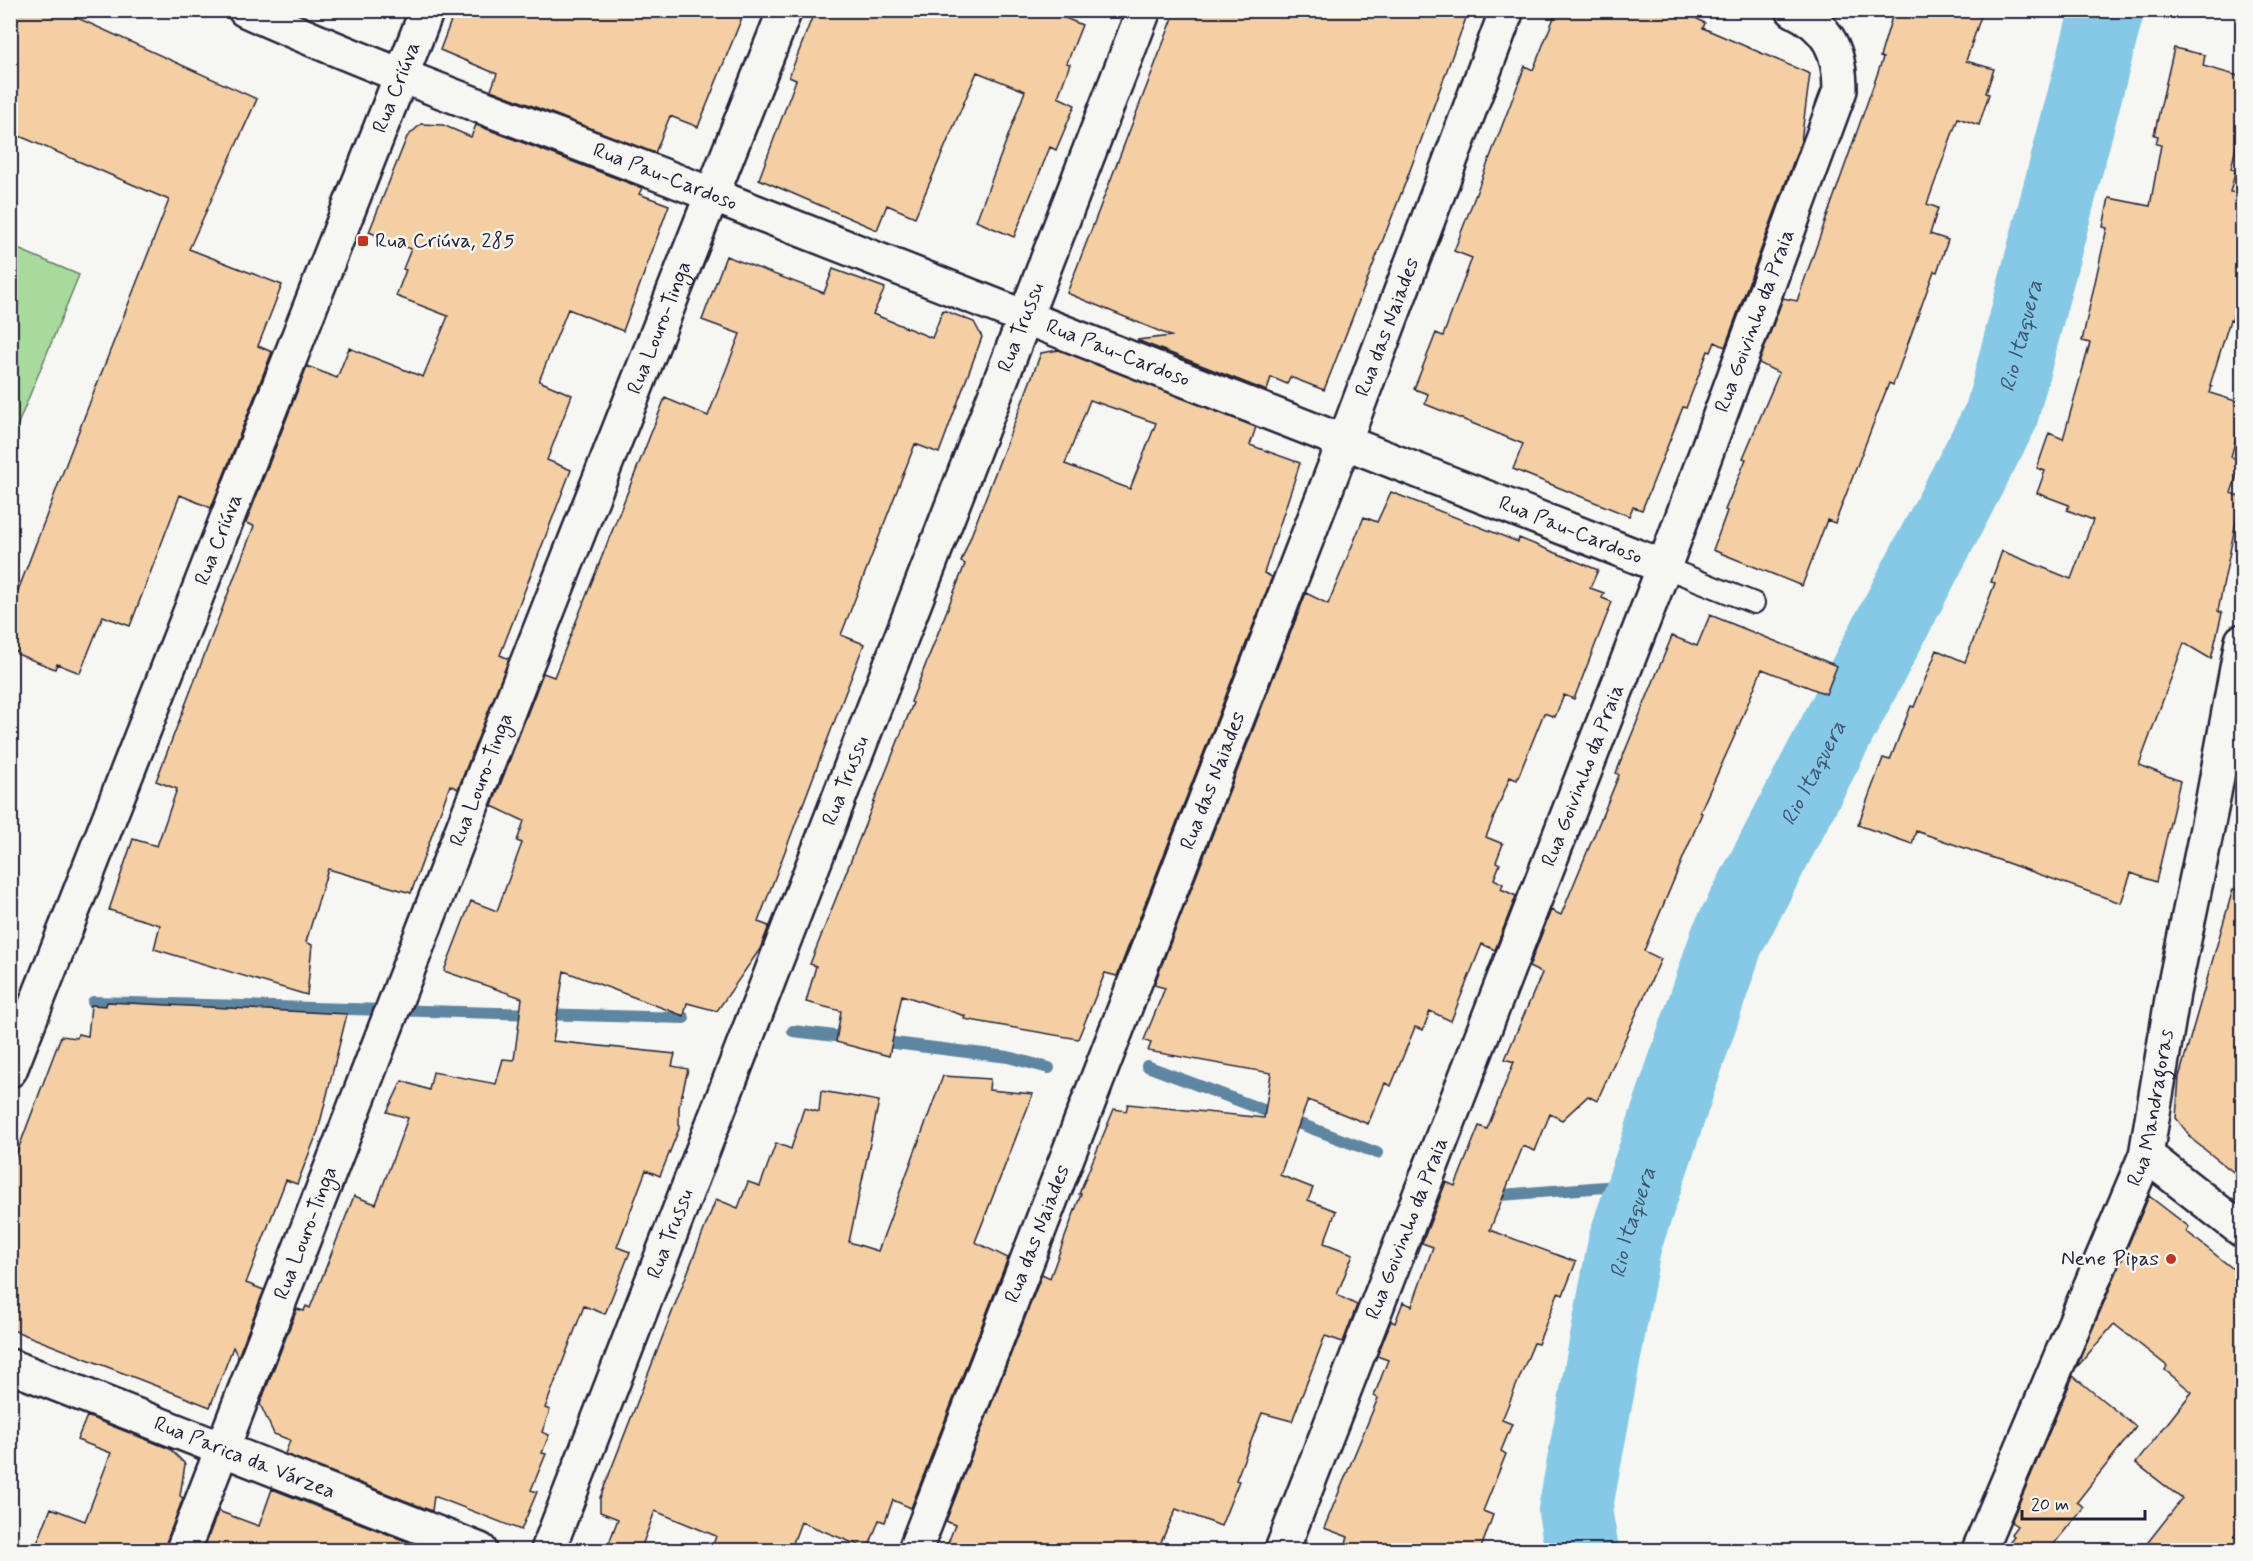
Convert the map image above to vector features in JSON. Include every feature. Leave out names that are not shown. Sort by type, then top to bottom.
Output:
[{"type":"street","name":"Rua Pau-Cardoso","points":[[245,10],[325,46],[401,76],[1345,440],[1664,567]]},
{"type":"street","name":"Rua Criúva","points":[[10,1070],[427,10]]},
{"type":"street","name":"Rua Louro-Tinga","points":[[183,1551],[668,302],[785,10]]},
{"type":"street","name":"Rua Trussu","points":[[548,1551],[1144,10]]},
{"type":"street","name":"Rua das Naiades","points":[[915,1551],[1345,440],[1507,10]]},
{"type":"street","name":"Rua Goivinho da Praia","points":[[1282,1551],[1664,567],[1840,90],[1840,70],[1834,49],[1826,34],[1806,17],[1793,10]]},
{"type":"street","name":"Rua Mandragoras","points":[[1979,1551],[2146,1155],[2173,993],[2239,689],[2242,641]]},
{"type":"street","points":[[2146,1155],[2242,1230]]},
{"type":"street","name":"Rua Parica da Várzea","points":[[10,1366],[480,1551]]},
{"type":"lane","points":[[1664,567],[1754,603]]},
{"type":"green space","points":[[11,246],[79,275],[11,441]]},
{"type":"building","points":[[10,10],[60,10],[257,99],[189,249],[282,285],[258,346],[272,352],[211,508],[180,495],[130,626],[103,616],[80,673],[57,664],[55,669],[10,649],[10,612],[169,200],[10,132]]},
{"type":"building","points":[[455,10],[745,10],[698,127],[670,116],[655,153],[491,90],[497,74],[440,50]]},
{"type":"building","points":[[815,10],[1046,10],[1082,25],[1067,63],[1070,64],[1058,97],[1075,105],[1056,150],[1050,147],[1014,237],[976,221],[1025,91],[977,72],[915,217],[887,205],[877,230],[759,179],[796,80],[789,77]]},
{"type":"building","points":[[1176,10],[1469,10],[1406,181],[1324,390],[1290,377],[1287,384],[1271,377],[1267,391],[1137,340],[1171,336],[1067,293]]},
{"type":"building","points":[[1557,10],[1681,10],[1705,23],[1703,28],[1810,74],[1801,141],[1725,347],[1715,342],[1711,352],[1708,351],[1642,510],[1633,507],[1629,516],[1513,469],[1523,444],[1425,404],[1428,394],[1414,389],[1436,333],[1443,336],[1472,258],[1454,251],[1525,66],[1533,70]]},
{"type":"building","points":[[1894,10],[1983,10],[1966,61],[1994,69],[1979,125],[1958,118],[1927,204],[1938,208],[1930,234],[1948,240],[1937,272],[1934,271],[1893,385],[1889,383],[1835,523],[1827,520],[1802,586],[1713,550],[1727,511],[1725,510],[1746,459],[1743,458],[1779,373],[1759,363],[1783,298],[1797,301],[1883,58],[1880,57]]},
{"type":"building","points":[[2174,48],[2205,55],[2203,66],[2242,77],[2242,121],[2231,169],[2236,170],[2230,192],[2242,194],[2242,276],[2232,321],[2230,320],[2210,385],[2212,386],[2210,393],[2242,403],[2242,416],[2231,457],[2242,460],[2231,493],[2241,497],[2218,611],[2222,613],[2211,659],[2184,643],[2139,765],[2180,781],[2156,882],[2131,873],[2121,903],[1916,831],[1912,844],[1858,825],[1883,758],[1890,760],[1911,706],[1914,707],[1937,650],[1965,662],[1995,583],[1991,582],[2002,551],[2071,579],[2093,520],[2067,510],[2069,505],[2037,493],[2045,471],[2037,468],[2049,433],[2063,439],[2090,343],[2082,341],[2107,228],[2103,227],[2109,198],[2150,206],[2161,145],[2156,144],[2158,136],[2154,135]]},
{"type":"building","points":[[421,124],[443,125],[471,137],[476,125],[642,188],[639,194],[669,205],[623,331],[568,309],[539,381],[572,395],[547,460],[571,470],[500,655],[509,659],[458,789],[450,785],[411,893],[328,869],[306,942],[312,945],[307,995],[154,949],[160,925],[109,910],[133,839],[157,846],[177,789],[156,781],[254,526],[246,523],[307,366],[337,378],[349,348],[423,377],[448,316],[396,296],[411,249],[369,232],[407,137]]},
{"type":"building","points":[[726,256],[824,293],[833,269],[885,288],[873,314],[932,338],[943,310],[974,322],[982,337],[939,453],[915,444],[841,635],[864,644],[758,922],[769,926],[760,949],[717,1011],[687,1003],[684,1016],[564,971],[553,1041],[675,1054],[672,1066],[688,1069],[679,1107],[679,1129],[660,1176],[646,1170],[617,1247],[630,1252],[605,1314],[584,1306],[545,1408],[550,1410],[542,1432],[549,1435],[542,1453],[546,1454],[531,1490],[537,1492],[521,1530],[434,1496],[432,1511],[285,1454],[290,1440],[274,1434],[260,1404],[297,1309],[304,1311],[306,1306],[310,1308],[354,1196],[376,1204],[408,1118],[387,1112],[402,1081],[429,1090],[433,1072],[496,1084],[503,1059],[514,1060],[522,998],[444,971],[471,901],[497,911],[522,843],[517,841],[524,821],[492,806],[543,673],[554,677],[665,398],[708,416],[740,334],[702,320]]},
{"type":"building","points":[[1059,350],[1256,427],[1250,445],[1300,463],[1264,573],[1272,577],[1117,976],[1105,973],[1078,1039],[964,1019],[965,1016],[902,995],[889,1056],[836,1042],[841,1011],[806,1002],[816,966],[810,964],[913,703],[911,702],[965,564],[961,562],[1041,353]],"holes":[[[1090,400],[1156,423],[1130,489],[1065,464]]]},
{"type":"building","points":[[1391,492],[1518,542],[1519,538],[1598,570],[1590,588],[1604,593],[1602,598],[1612,602],[1574,699],[1564,695],[1555,717],[1544,713],[1517,780],[1510,777],[1486,837],[1503,844],[1496,862],[1500,864],[1494,879],[1503,884],[1501,889],[1516,896],[1495,950],[1482,944],[1451,1021],[1430,1011],[1423,1030],[1415,1027],[1391,1086],[1385,1083],[1368,1124],[1308,1100],[1280,1175],[1313,1188],[1308,1200],[1336,1211],[1324,1243],[1353,1254],[1337,1295],[1357,1305],[1343,1342],[1325,1336],[1292,1421],[1262,1413],[1221,1526],[1176,1509],[1157,1551],[945,1551],[955,1525],[946,1521],[1042,1274],[1050,1278],[1081,1194],[1079,1194],[1114,1109],[1126,1111],[1128,1104],[1264,1118],[1271,1073],[1148,1051],[1151,1043],[1144,1040],[1165,988],[1154,985],[1306,593],[1328,604],[1364,517],[1377,522]]},
{"type":"building","points":[[1710,615],[1837,666],[1826,694],[1762,669],[1700,812],[1702,813],[1644,951],[1661,959],[1597,1101],[1588,1096],[1562,1120],[1550,1114],[1535,1151],[1523,1146],[1490,1230],[1576,1262],[1563,1295],[1558,1293],[1538,1344],[1534,1343],[1502,1420],[1512,1424],[1501,1451],[1506,1454],[1483,1511],[1493,1515],[1480,1551],[1343,1551],[1348,1537],[1324,1528],[1378,1398],[1374,1396],[1388,1360],[1377,1356],[1391,1321],[1395,1323],[1403,1302],[1412,1306],[1433,1247],[1422,1243],[1446,1182],[1455,1186],[1479,1126],[1487,1129],[1514,1062],[1505,1059],[1542,973],[1529,967],[1551,910],[1561,915],[1619,775],[1616,773],[1672,636],[1697,646]]},
{"type":"building","points":[[2233,889],[2242,890],[2242,1179],[2194,1141],[2176,1118],[2179,1077]]},
{"type":"building","points":[[107,1002],[347,1014],[318,1131],[297,1184],[286,1180],[246,1283],[264,1290],[238,1357],[233,1347],[210,1407],[10,1329],[10,1171],[61,1036],[77,1038],[78,1034],[88,1036],[91,1005],[106,1006]]},
{"type":"building","points":[[943,1076],[990,1079],[989,1090],[1033,1094],[975,1242],[1008,1258],[911,1508],[893,1500],[885,1522],[879,1520],[868,1549],[801,1522],[790,1551],[711,1551],[716,1536],[655,1511],[640,1551],[606,1551],[618,1519],[600,1512],[600,1498],[716,1199],[738,1208],[748,1182],[760,1186],[776,1143],[791,1149],[804,1108],[819,1112],[821,1091],[879,1101],[849,1242],[878,1251]]},
{"type":"building","points":[[2149,1196],[2189,1227],[2186,1231],[2242,1276],[2242,1551],[2141,1551],[2182,1499],[2136,1463],[2192,1392],[2165,1370],[2167,1366],[2114,1324],[2076,1368]]},
{"type":"building","points":[[2073,1376],[2136,1427],[2077,1502],[2084,1507],[2048,1551],[2002,1551],[2014,1536],[2011,1534],[2017,1526],[2011,1522]]},
{"type":"building","points":[[87,1416],[170,1449],[185,1464],[180,1496],[183,1498],[165,1551],[34,1551],[51,1508],[85,1521],[111,1453],[77,1440]]},
{"type":"building","points":[[272,1489],[426,1549],[425,1551],[203,1551],[218,1511],[259,1526]]},
{"type":"waterway","name":"Rio Itaquera","points":[[1582,1550],[1575,1511],[1625,1242],[1727,940],[2001,416],[2107,10]]},
{"type":"waterway","points":[[93,1002],[684,1018]]},
{"type":"waterway","points":[[793,1031],[852,1038]]},
{"type":"waterway","points":[[878,1041],[1008,1057],[1049,1068]]},
{"type":"waterway","points":[[1147,1066],[1377,1153]]},
{"type":"waterway","points":[[1489,1196],[1644,1184]]},
{"type":"place","name":"Rua Criúva, 285","points":[[363,241]]},
{"type":"place","name":"Nene Pipas","points":[[2171,1259]]}]
